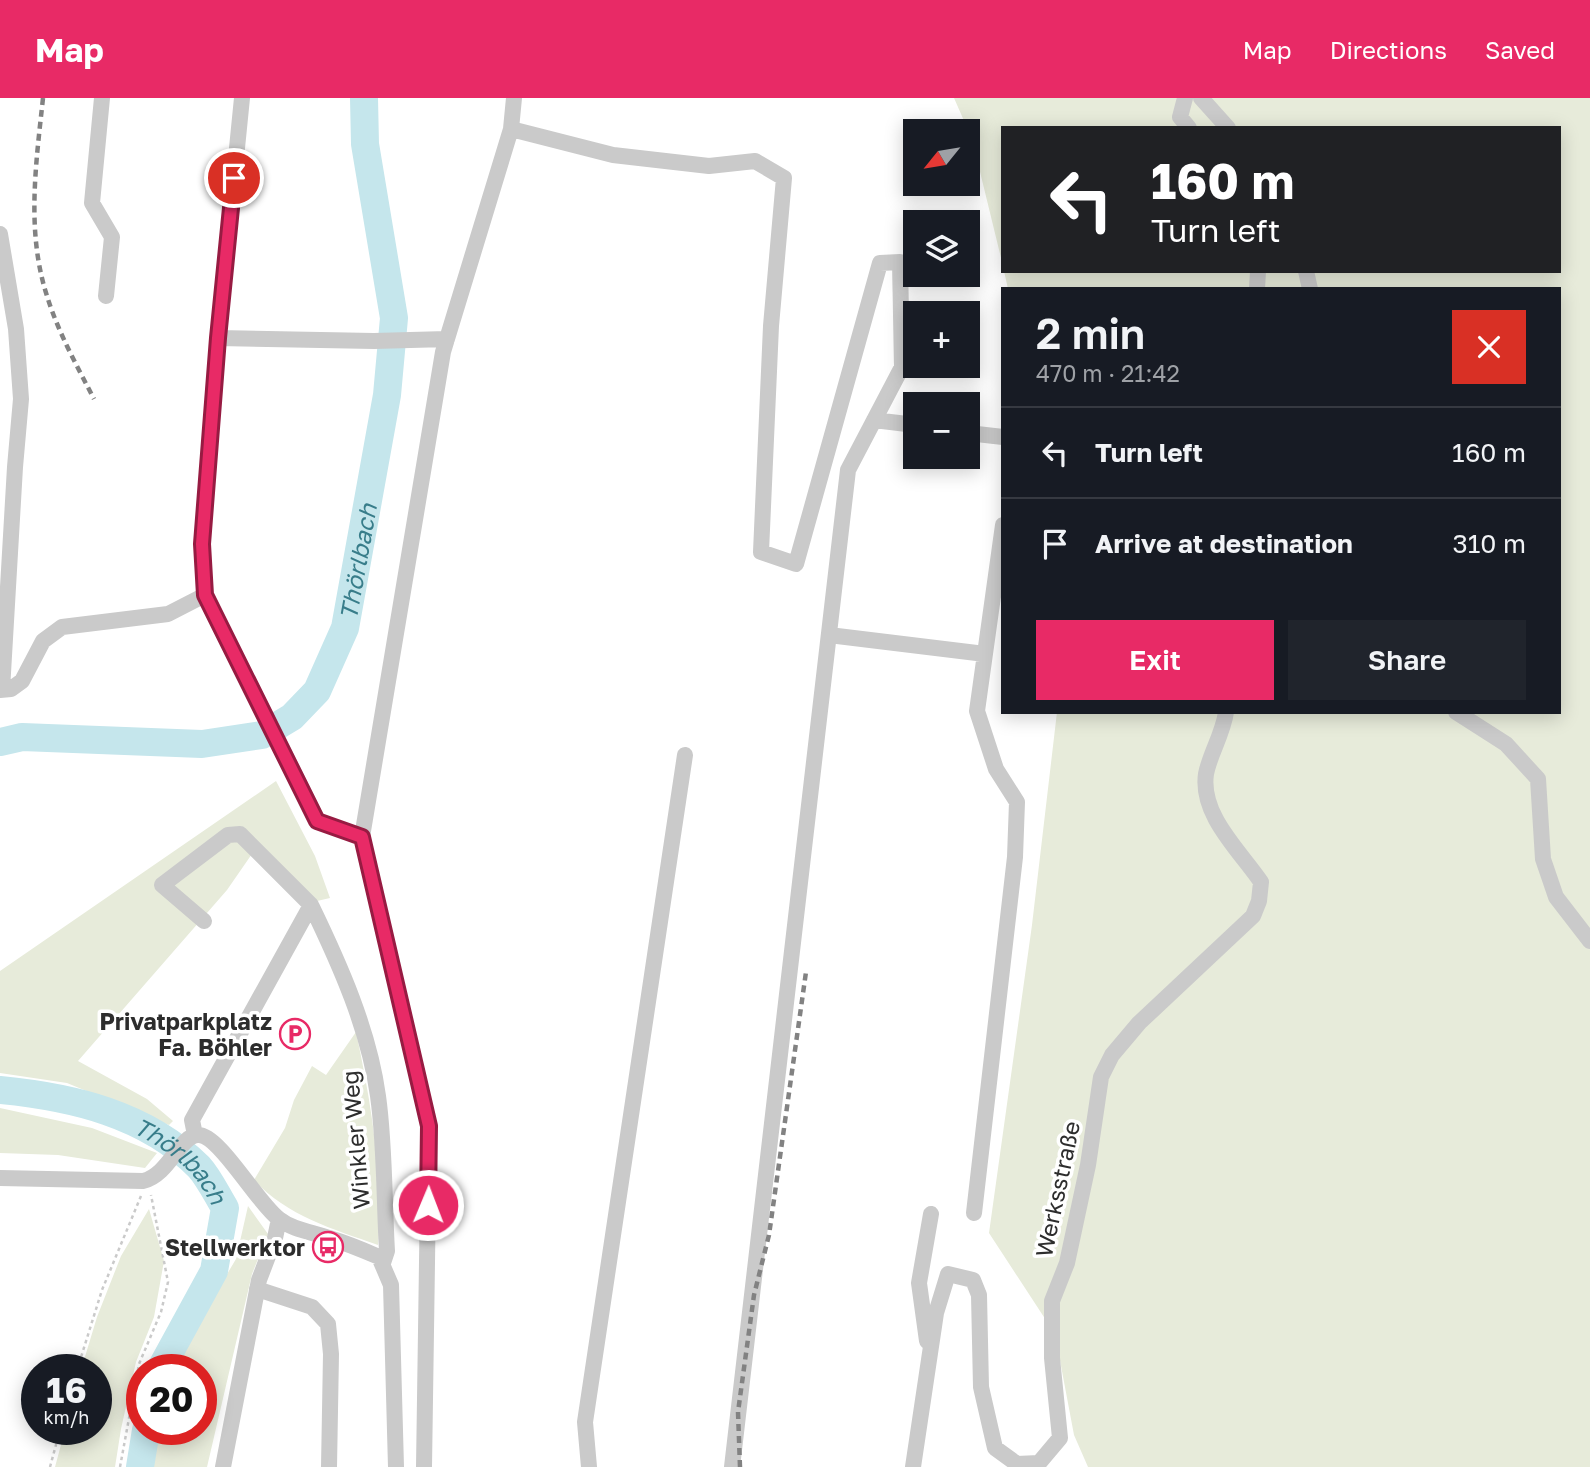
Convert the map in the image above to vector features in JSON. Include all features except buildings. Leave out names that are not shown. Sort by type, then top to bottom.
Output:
[{"type":"street","points":[[102,98],[93,203],[112,237],[106,296]]},
{"type":"street","points":[[242,98],[218,338],[202,544],[205,595],[317,821],[362,837]]},
{"type":"street","points":[[424,1467],[429,1126],[362,837],[447,339],[511,129],[514,98]]},
{"type":"street","points":[[1185,98],[1180,117],[1187,126]]},
{"type":"street","points":[[1201,98],[1226,126]]},
{"type":"street","points":[[511,129],[613,155],[709,166],[755,161],[784,178],[771,326],[761,552],[796,564],[880,263],[900,262],[902,367],[848,470],[732,1467]]},
{"type":"street","points":[[0,234],[16,329],[21,399],[1,690],[11,689],[22,681],[43,641],[62,627],[168,614],[205,595]]},
{"type":"street","points":[[218,338],[374,341],[447,339]]},
{"type":"street","points":[[874,420],[903,424]]},
{"type":"street","points":[[980,434],[1001,437]]},
{"type":"street","points":[[974,1213],[1015,857],[1017,802],[996,769],[977,711],[1001,539]]},
{"type":"street","points":[[829,635],[985,654]]},
{"type":"street","name":"Werksstraße","points":[[929,1360],[936,1313],[948,1275],[973,1280],[979,1295],[981,1387],[995,1448],[1017,1464],[1039,1463],[1060,1438],[1052,1358],[1052,1301],[1067,1264],[1088,1165],[1101,1077],[1112,1055],[1139,1023],[1253,916],[1259,901],[1261,882],[1224,832],[1206,800],[1206,774],[1225,714]]},
{"type":"street","points":[[1459,714],[1506,744],[1538,779],[1543,859],[1556,897],[1590,941]]},
{"type":"street","points":[[589,1467],[585,1422],[685,755]]},
{"type":"street","name":"Winkler Weg","points":[[204,921],[162,885],[197,856],[232,834],[240,834],[311,905],[334,953],[355,1010],[369,1050],[376,1085],[387,1251],[383,1263],[391,1284],[396,1467]]},
{"type":"street","points":[[0,1178],[147,1186],[191,1137],[192,1120],[311,905]]},
{"type":"street","points":[[191,1137],[209,1138],[221,1149],[262,1204],[279,1219],[290,1226],[373,1254],[383,1263]]},
{"type":"street","points":[[913,1467],[929,1360],[919,1283],[931,1214]]},
{"type":"street","points":[[223,1467],[257,1289],[279,1219]]},
{"type":"street","points":[[257,1289],[312,1307],[328,1324],[331,1354],[329,1467]]},
{"type":"path","points":[[82,1354],[102,1290],[147,1186]]},
{"type":"path","points":[[120,1467],[139,1364],[161,1312],[168,1282],[147,1186]]},
{"type":"path","points":[[50,1467],[56,1445]]},
{"type":"green space","points":[[954,98],[1590,98],[1590,1467],[1088,1467],[1074,1435],[1055,1334],[989,1233],[1032,925],[1057,714],[1561,714],[1561,287],[1008,287],[1004,273],[1561,273],[1561,126],[1001,126],[1001,258],[980,172],[980,119],[963,119]]},
{"type":"green space","points":[[276,781],[315,856],[330,898],[317,901],[254,851],[227,890],[78,1061],[147,1099],[173,1121],[169,1125],[67,1083],[0,1073],[0,971]]},
{"type":"green space","points":[[356,1032],[377,1164],[378,1245],[296,1212],[254,1180],[285,1128],[294,1100],[312,1066],[326,1075]]},
{"type":"green space","points":[[0,1108],[92,1128],[157,1153],[145,1168],[58,1155],[0,1153]]},
{"type":"green space","points":[[248,1206],[268,1234],[252,1274],[217,1424],[217,1354],[179,1354],[192,1323],[220,1286],[236,1259]]},
{"type":"green space","points":[[149,1209],[164,1261],[154,1317],[139,1354],[126,1354],[126,1407],[115,1467],[55,1467],[61,1445],[112,1445],[112,1354],[86,1354],[121,1256]]},
{"type":"green space","points":[[151,1445],[212,1445],[207,1467],[147,1467]]},
{"type":"waterway","name":"Thörlbach","points":[[0,742],[22,737],[202,744],[262,735],[292,717],[317,691],[345,628],[387,395],[394,318],[365,144],[364,98]]},
{"type":"waterway","name":"Thörlbach","points":[[0,1090],[81,1103],[132,1121],[178,1149],[199,1167],[210,1181],[225,1208],[214,1271],[169,1354]]},
{"type":"waterway","name":"Thörlbach","points":[[140,1467],[144,1445]]},
{"type":"railway","points":[[43,98],[34,197],[41,272],[57,323],[94,399]]},
{"type":"railway","points":[[740,1467],[738,1412],[754,1295],[769,1235],[806,972]]},
{"type":"place","name":"Privatparkplatz Fa. Böhler","points":[[295,1034]]},
{"type":"place","name":"Stellwerktor","points":[[328,1247]]},
{"type":"route","points":[[234,178],[202,544],[205,595],[317,821],[362,837],[429,1126],[428,1205]]}]
